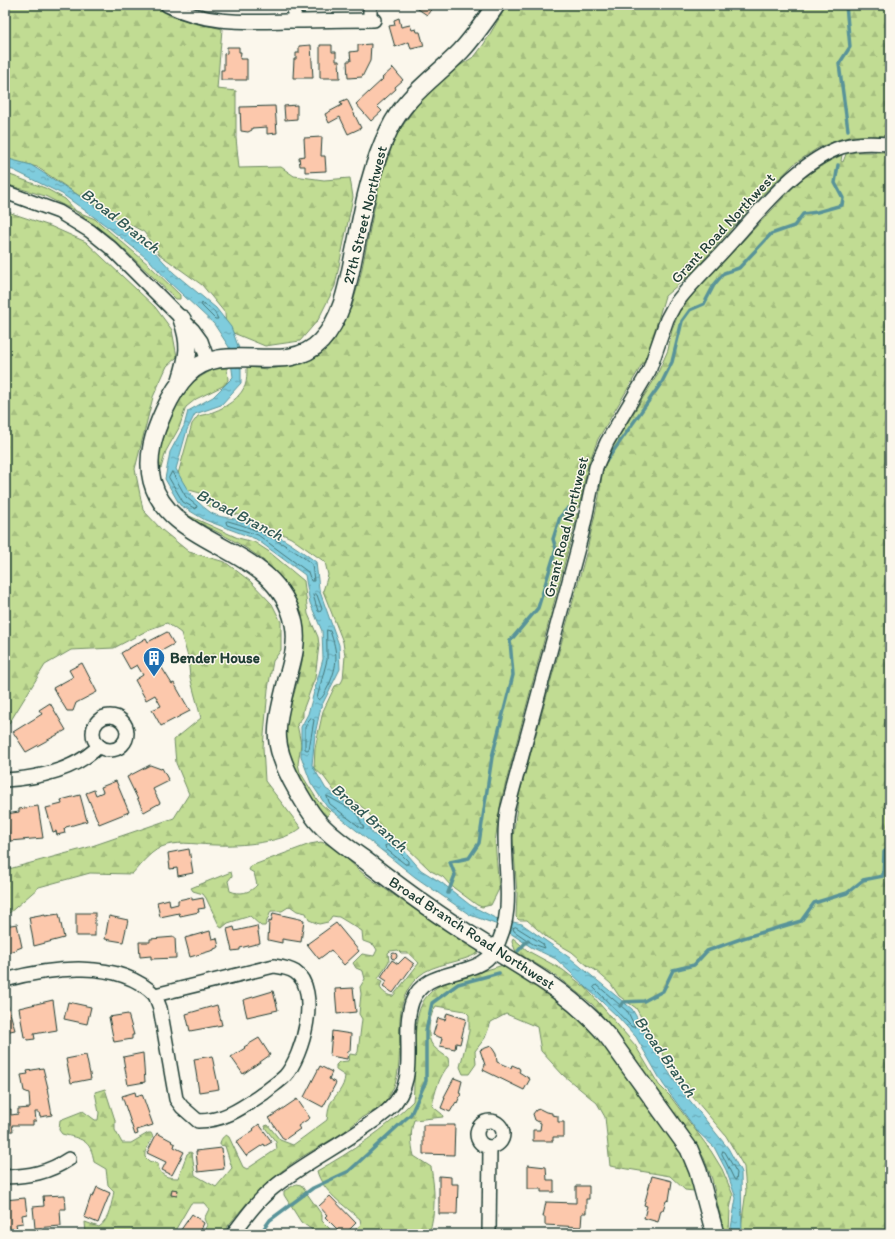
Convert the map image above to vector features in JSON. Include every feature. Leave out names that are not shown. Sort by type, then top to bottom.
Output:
[{"type":"main road","name":"27th Street Northwest","points":[[208,361],[236,357],[277,359],[296,356],[312,348],[327,333],[343,302],[374,170],[389,129],[405,104],[463,48],[496,5]]},
{"type":"main road","points":[[180,383],[187,363],[189,347],[188,336],[182,318]]},
{"type":"main road","name":"Broad Branch Road Northwest","points":[[208,361],[191,370],[180,383],[163,412],[153,439],[150,457],[152,478],[159,497],[172,515],[182,524],[249,561],[276,587],[288,606],[294,624],[295,643],[278,717],[277,735],[279,752],[286,771],[311,814],[327,831],[413,897],[567,996],[591,1017],[609,1038],[689,1150],[698,1171],[715,1234]]},
{"type":"street","points":[[167,5],[194,10],[215,20],[245,22],[372,20],[370,5]]},
{"type":"street","points":[[294,5],[294,21]]},
{"type":"street","name":"Grant Road Northwest","points":[[494,950],[503,931],[507,916],[508,890],[504,842],[507,811],[582,533],[594,474],[603,449],[649,372],[668,316],[678,300],[694,282],[779,192],[802,170],[829,153],[843,147],[867,144],[890,144]]},
{"type":"street","points":[[5,192],[59,212],[90,231],[111,248],[182,318],[197,335],[208,361]]},
{"type":"street","points":[[5,780],[31,777],[71,766],[88,757],[100,746]]},
{"type":"street","points":[[233,1234],[272,1188],[343,1143],[389,1110],[398,1100],[407,1078],[409,1066],[410,1018],[412,1001],[419,990],[440,975],[481,963],[489,957],[494,950]]},
{"type":"street","points":[[5,980],[40,973],[94,970],[115,974],[145,986],[155,995],[160,1008],[176,1099],[182,1107],[198,1121],[224,1117],[240,1109],[285,1076],[298,1055],[303,1040],[307,996],[304,984],[296,972],[284,967],[274,966],[155,995]]},
{"type":"street","points":[[489,1234],[490,1147]]},
{"type":"street","points":[[5,1177],[38,1174],[57,1167],[69,1159]]},
{"type":"green space","points":[[5,5],[152,5],[173,17],[222,29],[217,89],[236,91],[236,138],[239,168],[281,167],[294,176],[324,180],[350,178],[353,197],[335,286],[318,320],[300,341],[265,346],[226,330],[225,313],[202,285],[159,254],[144,232],[90,203],[37,167],[5,159]]},
{"type":"green space","points":[[507,5],[886,5],[890,17],[890,136],[854,136],[840,139],[818,148],[794,164],[757,200],[693,272],[665,296],[647,356],[598,439],[588,465],[579,507],[570,514],[571,518],[578,513],[501,801],[495,842],[499,889],[491,905],[482,907],[450,885],[443,877],[431,871],[403,844],[388,843],[375,829],[372,818],[368,812],[356,802],[335,792],[324,777],[314,768],[315,748],[323,711],[335,686],[341,683],[343,679],[345,656],[343,642],[323,591],[328,575],[325,562],[291,538],[244,516],[217,510],[207,505],[200,493],[182,488],[178,474],[192,424],[198,416],[219,410],[237,397],[245,386],[247,379],[247,367],[267,369],[303,364],[326,349],[334,341],[352,306],[360,278],[380,180],[395,137],[421,99],[456,68],[475,56],[484,44]]},
{"type":"green space","points":[[854,152],[890,152],[890,1234],[740,1234],[746,1191],[744,1167],[726,1136],[686,1089],[655,1042],[636,1008],[619,996],[611,984],[572,952],[546,937],[527,920],[519,920],[516,917],[517,894],[513,838],[518,799],[586,554],[599,497],[602,474],[611,449],[656,377],[668,350],[672,330],[679,312],[692,295],[800,180],[826,163],[842,155],[841,161],[843,162],[846,154]]},
{"type":"green space","points":[[5,173],[45,188],[65,199],[76,211],[95,219],[149,265],[180,295],[180,299],[176,299],[112,238],[75,211],[45,196],[5,184]]},
{"type":"green space","points":[[5,211],[50,226],[86,242],[155,307],[172,330],[177,357],[167,366],[153,397],[135,469],[143,510],[162,530],[189,552],[225,562],[250,581],[272,604],[281,622],[281,650],[273,661],[268,689],[263,747],[265,781],[301,828],[284,837],[249,844],[210,845],[185,843],[167,845],[152,853],[132,874],[90,873],[39,887],[8,914],[5,914],[5,870],[86,848],[174,818],[189,794],[176,763],[174,740],[201,718],[190,677],[188,657],[181,633],[167,623],[150,629],[114,648],[71,650],[45,665],[5,730]]},
{"type":"green space","points":[[217,368],[227,368],[228,380],[225,385],[196,399],[186,407],[179,428],[166,451],[161,468],[158,467],[158,459],[165,428],[177,400],[194,382]]},
{"type":"green space","points":[[185,514],[238,538],[254,542],[268,551],[304,581],[308,614],[318,637],[319,645],[315,678],[303,710],[303,717],[297,724],[301,744],[298,764],[300,772],[318,801],[330,812],[327,816],[314,804],[308,794],[292,765],[286,746],[286,724],[301,667],[304,638],[300,610],[294,596],[285,582],[264,561],[240,544],[187,517]]},
{"type":"green space","points":[[321,842],[327,844],[344,856],[365,875],[477,950],[478,953],[464,959],[432,968],[419,976],[408,989],[402,1004],[400,1019],[398,1070],[394,1086],[384,1104],[361,1118],[342,1133],[288,1166],[267,1183],[248,1202],[222,1234],[203,1234],[207,1225],[204,1219],[209,1209],[204,1203],[191,1203],[173,1234],[86,1234],[85,1222],[99,1227],[108,1216],[114,1191],[108,1185],[106,1169],[94,1162],[93,1154],[88,1144],[80,1139],[62,1134],[59,1130],[60,1120],[83,1111],[95,1120],[98,1120],[99,1113],[95,1092],[105,1089],[115,1120],[115,1130],[122,1143],[131,1143],[148,1133],[151,1133],[153,1137],[145,1152],[145,1157],[149,1161],[158,1164],[160,1171],[164,1176],[178,1178],[187,1154],[190,1152],[192,1153],[195,1175],[216,1187],[232,1168],[225,1146],[220,1145],[220,1142],[226,1135],[229,1137],[243,1167],[247,1169],[277,1149],[276,1142],[265,1126],[268,1125],[280,1140],[293,1145],[327,1120],[330,1104],[341,1088],[345,1076],[336,1070],[336,1065],[339,1062],[348,1061],[350,1054],[356,1055],[358,1052],[362,1019],[359,1014],[361,994],[360,987],[365,979],[363,971],[356,968],[353,963],[362,954],[374,956],[377,950],[374,945],[363,941],[362,931],[339,917],[332,916],[328,922],[319,924],[309,920],[306,913],[297,911],[290,906],[282,911],[271,911],[265,926],[261,926],[250,916],[228,923],[222,928],[220,927],[203,894],[193,891],[191,888],[231,872],[232,876],[228,881],[230,891],[237,893],[248,891],[257,885],[254,873],[249,870],[251,866],[310,844]],"holes":[[[398,950],[401,953],[408,953],[419,963],[393,996],[391,996],[382,991],[380,987],[382,981],[378,979],[389,961],[388,953],[390,951]]]},
{"type":"green space","points":[[513,938],[528,951],[563,970],[586,988],[635,1045],[659,1085],[670,1096],[711,1151],[722,1169],[733,1195],[730,1209],[729,1234],[724,1234],[712,1179],[704,1158],[686,1129],[610,1025],[592,1004],[555,975],[516,952],[512,942]]},
{"type":"green space","points":[[503,965],[509,967],[565,1004],[601,1039],[678,1145],[688,1164],[694,1191],[685,1190],[670,1176],[610,1166],[605,1117],[597,1103],[563,1075],[541,1051],[537,1027],[506,1014],[491,1022],[485,1038],[475,1051],[476,1064],[469,1074],[463,1074],[460,1067],[469,1031],[469,1015],[465,1011],[436,1006],[432,1013],[430,1022],[430,1040],[435,1048],[448,1058],[449,1065],[440,1079],[432,1106],[442,1114],[443,1117],[414,1120],[411,1133],[414,1156],[431,1167],[434,1200],[433,1217],[429,1234],[352,1234],[361,1224],[360,1219],[329,1192],[317,1171],[368,1139],[413,1101],[416,1025],[422,1004],[429,994],[439,986],[454,979]]},
{"type":"green space","points":[[296,1184],[301,1185],[322,1215],[322,1221],[335,1234],[318,1234],[301,1222],[284,1195],[284,1191]]},
{"type":"green space","points":[[615,1230],[654,1232],[655,1234],[615,1234]]},
{"type":"water","points":[[5,158],[31,165],[106,213],[153,250],[174,273],[216,308],[231,327],[241,354],[241,383],[221,405],[195,414],[187,430],[176,469],[183,482],[198,502],[213,514],[245,521],[273,533],[316,562],[319,589],[339,645],[340,669],[321,707],[315,734],[312,765],[326,789],[359,810],[373,834],[401,847],[421,870],[442,883],[470,905],[495,918],[522,924],[570,958],[632,1009],[675,1082],[728,1148],[741,1172],[742,1234],[732,1234],[731,1228],[736,1198],[726,1170],[714,1147],[697,1131],[663,1084],[636,1037],[617,1016],[556,959],[531,947],[498,925],[470,915],[415,877],[327,807],[311,783],[301,756],[301,727],[308,714],[323,659],[322,631],[310,603],[305,575],[256,539],[205,520],[180,505],[165,479],[170,452],[184,426],[188,411],[213,397],[233,377],[229,347],[214,324],[168,281],[150,261],[108,227],[62,194],[13,170],[5,169]]},
{"type":"building","points":[[417,5],[437,5],[435,8],[434,6],[427,15],[415,7]]},
{"type":"building","points":[[399,18],[401,27],[410,25],[412,30],[416,29],[417,32],[420,32],[424,46],[411,49],[409,42],[395,47],[389,26],[395,25],[394,20]]},
{"type":"building","points":[[371,44],[370,61],[362,77],[348,78],[347,61],[351,61],[350,52],[358,51],[358,45]]},
{"type":"building","points":[[311,45],[313,78],[293,78],[294,59],[296,59],[296,53],[299,53],[299,46]]},
{"type":"building","points":[[320,45],[332,45],[332,52],[336,52],[336,61],[339,61],[340,78],[320,78]]},
{"type":"building","points":[[227,47],[239,47],[239,52],[241,52],[240,59],[247,59],[247,80],[221,80],[221,70],[224,70],[224,54],[227,53]]},
{"type":"building","points":[[393,68],[403,80],[395,87],[396,89],[377,106],[382,111],[371,121],[356,104]]},
{"type":"building","points":[[347,99],[361,128],[348,134],[340,117],[329,123],[325,114],[342,105],[340,102]]},
{"type":"building","points":[[297,105],[297,119],[285,120],[284,106]]},
{"type":"building","points":[[275,106],[277,133],[267,134],[267,127],[252,128],[252,130],[248,132],[241,131],[240,107]]},
{"type":"building","points":[[322,137],[321,156],[325,156],[326,171],[305,172],[305,166],[300,166],[299,157],[305,156],[304,138]]},
{"type":"building","name":"Bender House","points":[[167,632],[174,644],[154,655],[172,684],[174,683],[190,711],[161,726],[152,710],[161,706],[155,695],[146,700],[135,680],[143,675],[137,665],[130,669],[121,653],[146,638],[148,642]]},
{"type":"building","points":[[82,663],[97,692],[76,703],[73,711],[67,711],[53,688],[73,677],[69,670]]},
{"type":"building","points":[[50,703],[66,730],[26,752],[13,732],[42,714],[39,710]]},
{"type":"building","points":[[150,765],[161,769],[162,768],[169,781],[153,789],[160,803],[144,812],[127,777]]},
{"type":"building","points":[[116,781],[129,812],[99,824],[86,793],[94,790],[96,795],[103,792],[101,787]]},
{"type":"building","points":[[80,795],[87,821],[66,827],[64,829],[65,833],[57,835],[56,831],[53,832],[46,808],[62,804],[61,800]]},
{"type":"building","points":[[38,806],[43,838],[10,841],[6,814],[19,812],[19,809]]},
{"type":"building","points":[[189,849],[193,873],[178,876],[177,868],[170,869],[168,853]]},
{"type":"building","points":[[192,897],[192,900],[203,898],[205,908],[198,909],[199,912],[180,916],[179,913],[160,917],[157,902],[169,899],[170,906],[178,904],[178,900]]},
{"type":"building","points":[[76,913],[95,913],[95,936],[76,936]]},
{"type":"building","points":[[273,913],[304,920],[301,942],[282,939],[282,943],[268,940],[269,921],[271,922]]},
{"type":"building","points":[[45,914],[45,916],[59,914],[64,938],[34,946],[29,917]]},
{"type":"building","points":[[109,916],[128,920],[123,942],[105,939]]},
{"type":"building","points":[[336,923],[359,951],[344,965],[331,950],[319,959],[307,944]]},
{"type":"building","points":[[17,924],[22,947],[7,953],[7,950],[5,951],[5,926]]},
{"type":"building","points":[[257,926],[260,943],[240,948],[240,950],[232,951],[227,929],[234,927],[235,931]]},
{"type":"building","points":[[210,931],[212,939],[217,938],[219,947],[214,950],[190,957],[185,938]]},
{"type":"building","points":[[175,937],[176,958],[151,959],[151,956],[140,957],[139,942],[150,942],[150,939]]},
{"type":"building","points":[[394,953],[397,956],[394,959],[391,956]]},
{"type":"building","points":[[405,957],[414,964],[393,993],[383,986],[387,981],[381,977],[392,960],[398,964]]},
{"type":"building","points":[[353,988],[356,1012],[337,1014],[335,989]]},
{"type":"building","points":[[273,991],[278,1010],[247,1017],[243,1000]]},
{"type":"building","points":[[53,1000],[57,1030],[34,1034],[35,1039],[27,1040],[26,1037],[24,1037],[19,1008]]},
{"type":"building","points":[[68,1002],[91,1007],[87,1024],[64,1019]]},
{"type":"building","points":[[217,1005],[222,1025],[190,1031],[186,1014]]},
{"type":"building","points":[[8,1006],[15,1030],[5,1032],[5,1007]]},
{"type":"building","points":[[447,1013],[466,1019],[460,1044],[456,1043],[455,1049],[440,1046],[442,1038],[433,1035],[438,1018],[445,1020]]},
{"type":"building","points":[[128,1014],[134,1035],[132,1035],[132,1039],[114,1042],[109,1017]]},
{"type":"building","points":[[332,1031],[351,1034],[350,1051],[348,1051],[347,1059],[330,1056]]},
{"type":"building","points":[[259,1038],[270,1055],[243,1074],[231,1057]]},
{"type":"building","points":[[491,1046],[496,1054],[497,1062],[511,1068],[512,1065],[519,1068],[519,1072],[530,1079],[524,1090],[483,1070],[485,1065],[480,1050]]},
{"type":"building","points":[[143,1053],[145,1082],[128,1085],[123,1057]]},
{"type":"building","points":[[86,1055],[91,1079],[71,1083],[66,1059]]},
{"type":"building","points":[[212,1056],[219,1089],[199,1092],[194,1059]]},
{"type":"building","points":[[320,1066],[332,1072],[329,1079],[336,1083],[323,1107],[304,1097]]},
{"type":"building","points":[[43,1068],[52,1115],[40,1117],[39,1112],[35,1112],[36,1121],[33,1121],[33,1125],[12,1125],[13,1131],[7,1131],[7,1138],[5,1139],[5,1110],[11,1109],[11,1115],[18,1114],[18,1109],[30,1108],[29,1093],[24,1091],[21,1075],[28,1074],[27,1071]]},
{"type":"building","points":[[454,1078],[462,1081],[459,1093],[461,1094],[457,1103],[456,1102],[450,1112],[441,1108],[445,1098],[444,1097]]},
{"type":"building","points":[[135,1092],[136,1096],[142,1094],[153,1125],[137,1130],[138,1134],[135,1135],[122,1096]]},
{"type":"building","points":[[297,1099],[310,1118],[298,1126],[300,1129],[284,1140],[269,1118]]},
{"type":"building","points":[[540,1109],[552,1113],[552,1115],[558,1116],[558,1122],[564,1122],[564,1137],[553,1137],[553,1141],[533,1141],[533,1130],[540,1130],[541,1123],[535,1120],[533,1114],[536,1110]]},
{"type":"building","points":[[259,1124],[272,1142],[265,1146],[264,1144],[246,1156],[236,1142],[254,1130],[253,1129]]},
{"type":"building","points":[[423,1125],[455,1125],[454,1155],[423,1154]]},
{"type":"building","points":[[157,1133],[172,1141],[171,1142],[175,1144],[174,1147],[184,1152],[172,1175],[162,1170],[166,1162],[147,1153]]},
{"type":"building","points":[[222,1148],[224,1169],[198,1172],[196,1151]]},
{"type":"building","points":[[528,1165],[546,1167],[547,1180],[554,1180],[554,1192],[541,1192],[541,1189],[528,1189]]},
{"type":"building","points":[[439,1176],[451,1177],[451,1184],[458,1184],[457,1214],[439,1214]]},
{"type":"building","points":[[652,1176],[672,1181],[669,1200],[666,1201],[663,1210],[661,1210],[658,1222],[644,1218],[647,1206],[644,1205]]},
{"type":"building","points":[[576,1186],[589,1186],[589,1199],[586,1199],[586,1213],[582,1213],[581,1227],[545,1225],[545,1217],[543,1217],[546,1202],[576,1203]]},
{"type":"building","points":[[97,1187],[110,1193],[98,1223],[84,1217],[91,1196],[93,1197]]},
{"type":"building","points":[[172,1189],[178,1190],[177,1196],[171,1195]]},
{"type":"building","points":[[65,1195],[66,1209],[60,1209],[61,1226],[35,1228],[33,1207],[44,1206],[43,1196]]},
{"type":"building","points":[[330,1196],[356,1223],[345,1234],[342,1234],[325,1217],[327,1215],[319,1206]]},
{"type":"building","points":[[25,1198],[27,1214],[22,1215],[23,1223],[16,1224],[17,1229],[5,1230],[5,1200]]},
{"type":"building","points":[[192,1214],[204,1223],[201,1230],[198,1234],[178,1234]]},
{"type":"waterway","points":[[846,5],[850,47],[839,64],[848,130]]},
{"type":"waterway","points":[[607,460],[662,382],[672,362],[682,321],[690,310],[704,304],[714,285],[724,273],[739,268],[771,234],[794,226],[803,214],[842,205],[843,198],[835,183],[838,165]]},
{"type":"waterway","points":[[448,893],[455,875],[450,862],[469,858],[479,843],[492,757],[513,675],[510,641],[538,608],[556,549],[553,539],[560,517],[568,508]]},
{"type":"waterway","points":[[620,1006],[623,1002],[644,1001],[663,991],[673,970],[694,965],[707,951],[743,938],[801,921],[814,903],[847,893],[863,880],[883,876],[884,852],[890,848]]},
{"type":"waterway","points":[[518,951],[528,940]]},
{"type":"waterway","points":[[260,1234],[270,1220],[313,1188],[349,1171],[411,1114],[426,1081],[426,1031],[432,1003],[458,984],[499,973]]},
{"type":"place","name":"Bender House","points":[[154,678]]},
{"type":"water label","name":"Broad Branch","points":[[121,220]]},
{"type":"water label","name":"Broad Branch","points":[[240,514]]},
{"type":"water label","name":"Broad Branch","points":[[370,817]]},
{"type":"water label","name":"Broad Branch","points":[[666,1056]]}]
